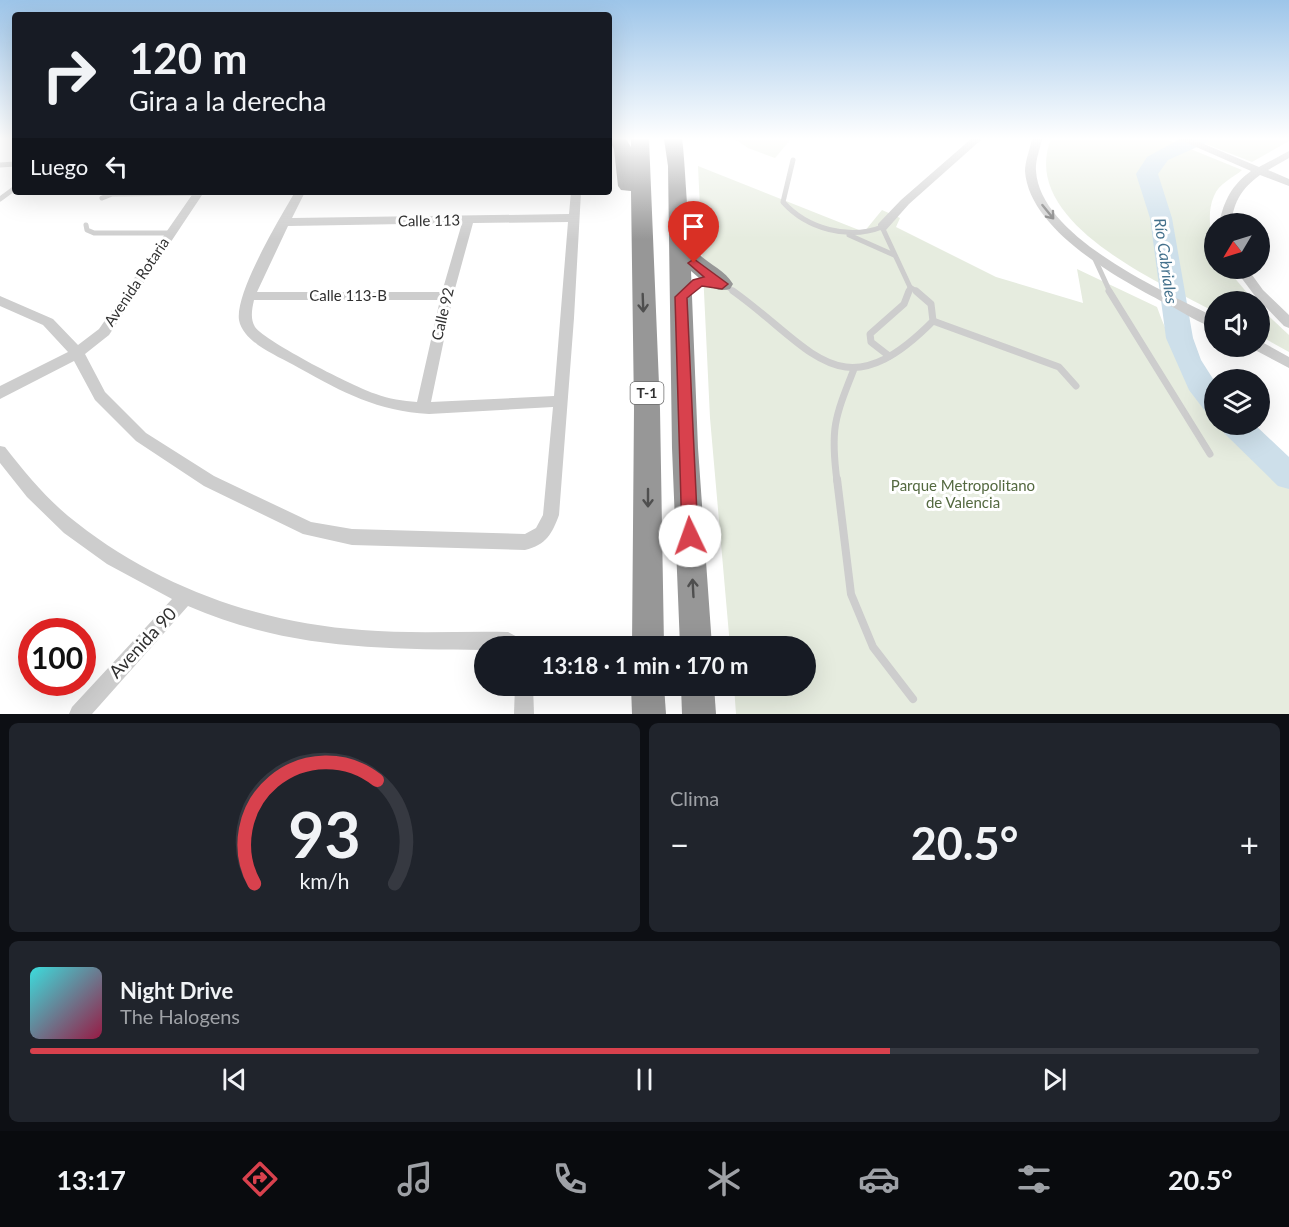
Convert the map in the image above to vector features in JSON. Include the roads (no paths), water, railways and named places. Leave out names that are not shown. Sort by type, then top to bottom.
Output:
[{"type":"highway","points":[[627,172],[641,255]]},
{"type":"highway","name":"T-1","points":[[640,172],[647,410],[648,636]]},
{"type":"highway","name":"T-1","points":[[677,172],[696,636]]},
{"type":"highway","points":[[679,245],[694,263],[722,284]]},
{"type":"highway","points":[[681,297],[698,283],[707,281],[722,284]]},
{"type":"highway","points":[[648,696],[649,714]]},
{"type":"highway","points":[[698,696],[699,714]]},
{"type":"street","points":[[882,227],[905,202],[939,172]]},
{"type":"street","points":[[1029,172],[1038,200],[1070,237],[1094,257],[1204,317]]},
{"type":"street","points":[[1228,213],[1230,198],[1239,184],[1259,172]]},
{"type":"street","points":[[1261,172],[1289,183]]},
{"type":"street","name":"Avenida Rotaria","points":[[0,393],[76,352],[104,332],[197,195]]},
{"type":"street","points":[[298,195],[250,296],[245,316],[249,331],[268,345],[368,396],[390,404],[423,408],[560,401]]},
{"type":"street","points":[[0,301],[48,322],[76,352],[100,396],[141,437],[209,481],[309,529],[351,537],[525,543],[535,540],[544,533],[550,515],[568,318],[576,195]]},
{"type":"street","name":"Calle 113","points":[[284,222],[573,218]]},
{"type":"street","name":"Calle 92","points":[[423,408],[447,296],[468,221]]},
{"type":"street","points":[[1248,279],[1259,293],[1289,322]]},
{"type":"street","name":"Calle 113-B","points":[[250,296],[447,296]]},
{"type":"street","points":[[1270,352],[1289,363]]},
{"type":"street","points":[[0,452],[13,471],[79,536],[184,598],[289,629],[361,639],[474,641]]},
{"type":"street","name":"Avenida 90","points":[[79,714],[184,598]]},
{"type":"street","points":[[524,696],[524,714]]},
{"type":"lane","points":[[790,172],[783,197],[786,207],[794,214],[894,255]]},
{"type":"lane","points":[[102,198],[110,195]]},
{"type":"lane","points":[[86,225],[87,230],[94,232],[170,233]]},
{"type":"lane","points":[[722,284],[813,354],[834,366],[866,368],[889,356],[933,321],[935,311],[931,302],[910,287],[882,227],[847,234]]},
{"type":"lane","points":[[1094,257],[1112,296],[1210,454]]},
{"type":"lane","points":[[889,356],[871,342],[870,334],[904,304],[908,299],[910,287]]},
{"type":"lane","points":[[933,321],[1059,367],[1066,372],[1076,386]]},
{"type":"lane","points":[[854,369],[835,417],[832,443],[851,594],[873,646],[913,699]]},
{"type":"waterway","name":"Río Cabriales","points":[[1148,172],[1161,218],[1174,315],[1188,361],[1204,389]]},
{"type":"waterway","name":"Río Cabriales","points":[[1246,435],[1289,476]]},
{"type":"park label","name":"Parque Metropolitano de Valencia","points":[[963,494]]}]
